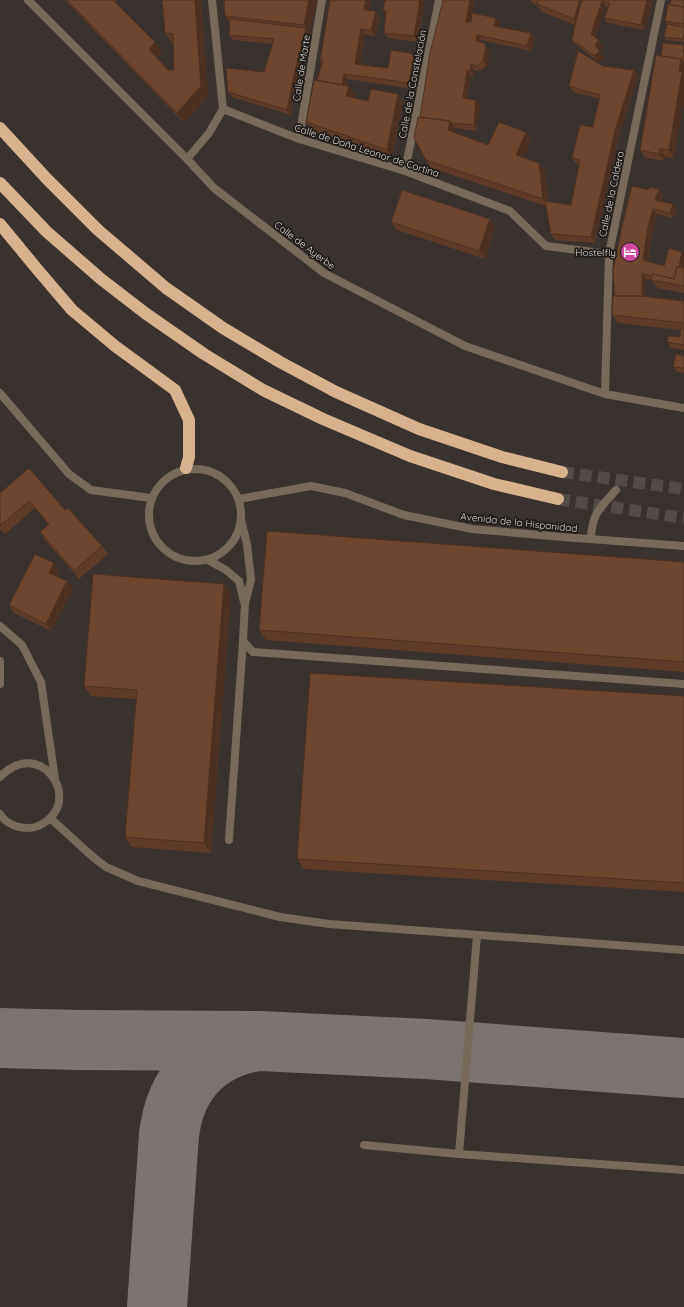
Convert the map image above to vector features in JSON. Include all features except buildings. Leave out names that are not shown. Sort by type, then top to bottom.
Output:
[{"type":"highway","points":[[0,128],[46,179],[98,230],[166,288],[223,328],[280,362],[336,392],[419,429],[502,457],[562,472]]},
{"type":"highway","points":[[0,183],[47,232],[101,279],[144,313],[204,354],[262,390],[323,420],[410,456],[494,484],[558,499]]},
{"type":"highway","points":[[0,224],[72,310],[115,346],[174,390],[189,420],[189,457],[186,468]]},
{"type":"street","name":"Calle de Ayerbe","points":[[28,0],[187,159],[214,188],[324,273],[466,346],[605,394],[684,408]]},
{"type":"street","points":[[187,159],[209,133],[223,109],[212,0]]},
{"type":"street","name":"Calle de Marte","points":[[299,139],[322,0]]},
{"type":"street","name":"Calle de la Constelación","points":[[405,171],[439,0]]},
{"type":"street","name":"Calle de la Caldera","points":[[605,394],[609,254],[661,0]]},
{"type":"street","name":"Calle de Doña Leonor de Cortina","points":[[223,109],[299,139],[405,171],[510,211],[546,246],[609,254]]},
{"type":"street","points":[[0,393],[69,474],[91,490],[151,498]]},
{"type":"street","points":[[241,520],[236,537],[224,551],[208,560],[194,562],[179,559],[166,552],[156,541],[149,527],[148,513],[151,498],[159,484],[172,474],[186,468],[203,468],[218,474],[231,485],[239,499],[241,520],[247,544],[251,580],[244,603]]},
{"type":"street","name":"Avenida de la Hispanidad","points":[[239,499],[311,486],[345,493],[404,515],[472,529],[684,546]]},
{"type":"street","points":[[591,539],[592,526],[598,510],[616,490]]},
{"type":"street","points":[[208,560],[226,570],[239,581],[244,603],[243,641],[229,840]]},
{"type":"street","points":[[0,626],[22,645],[41,682],[55,779],[59,788],[57,808],[50,818],[43,824],[33,828],[22,828],[1,818]]},
{"type":"street","points":[[243,641],[253,652],[684,684]]},
{"type":"street","points":[[0,661],[0,684]]},
{"type":"street","points":[[0,777],[7,769],[17,764],[28,763],[39,765],[48,771],[55,779]]},
{"type":"street","points":[[50,818],[106,867],[138,881],[280,917],[330,924],[684,950]]},
{"type":"street","points":[[459,1154],[477,935]]},
{"type":"street","points":[[364,1145],[459,1154],[684,1170]]},
{"type":"taxiway","points":[[0,1038],[260,1041],[426,1049],[684,1068]]},
{"type":"taxiway","points":[[157,1307],[169,1135],[172,1117],[178,1100],[186,1085],[196,1072],[209,1061],[223,1052],[239,1045],[258,1041]]},
{"type":"tunnel","points":[[562,472],[684,489]]},
{"type":"tunnel","points":[[558,499],[684,518]]},
{"type":"place","name":"Hostelfly","points":[[630,252]]}]
